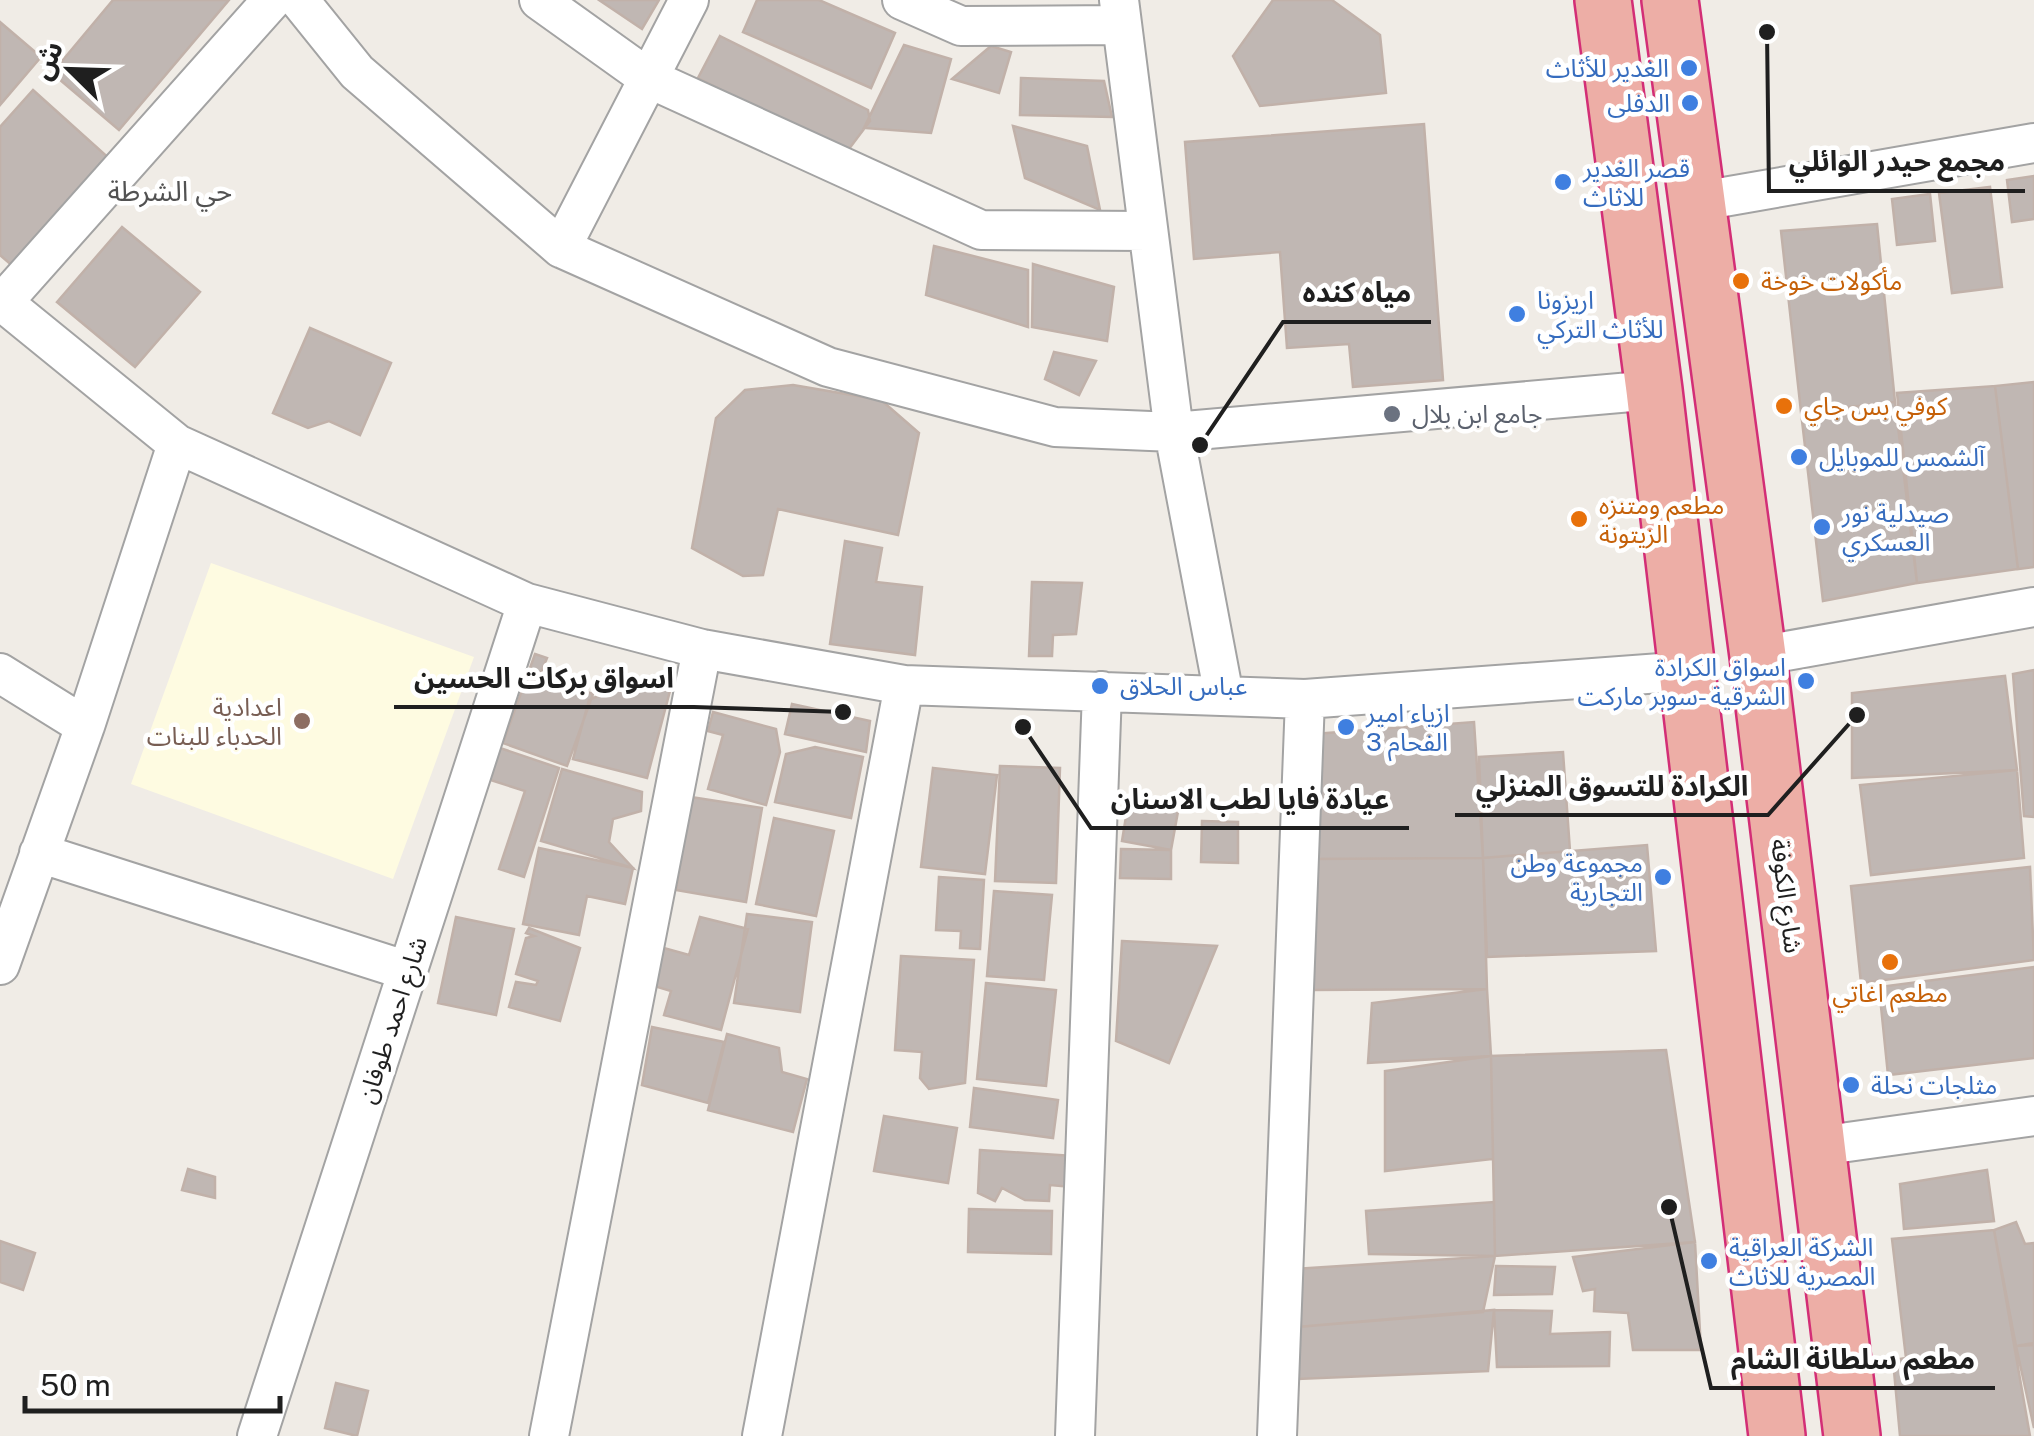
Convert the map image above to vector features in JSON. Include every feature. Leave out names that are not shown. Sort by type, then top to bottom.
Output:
[{"type":"highway","points":[[1602,0],[1654,390],[1777,1436]]},
{"type":"highway","name":"شارع الكوفة","points":[[1670,0],[1694,202],[1758,656],[1852,1436]]},
{"type":"street","points":[[272,0],[1,301],[176,444],[527,603],[702,650],[904,685],[1305,699],[1688,671]]},
{"type":"street","points":[[299,0],[357,72],[561,248],[828,367],[1056,428],[1174,432],[1654,390]]},
{"type":"street","points":[[540,0],[648,78],[980,230],[1148,231]]},
{"type":"street","points":[[561,248],[688,0]]},
{"type":"street","points":[[902,0],[961,26],[1120,12],[1174,432],[1224,696]]},
{"type":"street","points":[[1694,202],[2034,143]]},
{"type":"street","points":[[0,965],[85,726],[176,444]]},
{"type":"street","name":"شارع احمد طوفان","points":[[257,1436],[527,603]]},
{"type":"street","points":[[1758,656],[2034,606]]},
{"type":"street","points":[[549,1436],[702,650]]},
{"type":"street","points":[[0,673],[85,726]]},
{"type":"street","points":[[762,1436],[904,685]]},
{"type":"street","points":[[1074,1436],[1102,691]]},
{"type":"street","points":[[1276,1436],[1305,699]]},
{"type":"street","points":[[40,853],[408,971]]},
{"type":"street","points":[[1818,1146],[2034,1116]]},
{"type":"shaded area","name":"اعدادية الحدباء للبنات","points":[[211,563],[474,657],[393,879],[131,784]]},
{"type":"building","points":[[113,0],[229,0],[119,130],[52,73]]},
{"type":"building","points":[[599,0],[659,0],[642,29]]},
{"type":"building","points":[[757,0],[819,0],[895,33],[871,88],[743,32]]},
{"type":"building","points":[[1273,0],[1332,0],[1380,35],[1386,93],[1260,106],[1233,56]]},
{"type":"building","points":[[0,22],[41,57],[0,105]]},
{"type":"building","points":[[720,36],[868,110],[870,121],[846,153],[698,78]]},
{"type":"building","points":[[904,45],[951,59],[931,133],[864,128]]},
{"type":"building","points":[[991,46],[1011,52],[999,93],[952,79]]},
{"type":"building","points":[[1021,78],[1104,81],[1112,117],[1020,115]]},
{"type":"building","points":[[33,90],[111,160],[15,268],[0,255],[0,127]]},
{"type":"building","points":[[1424,124],[1443,380],[1353,387],[1349,344],[1287,348],[1280,252],[1194,259],[1185,142]]},
{"type":"building","points":[[1013,126],[1087,146],[1100,210],[1025,178]]},
{"type":"building","points":[[2034,176],[2034,219],[2012,222],[2007,180]]},
{"type":"building","points":[[1990,187],[2002,287],[1952,293],[1939,193]]},
{"type":"building","points":[[1930,194],[1935,241],[1897,245],[1892,199]]},
{"type":"building","points":[[1877,224],[1895,402],[1801,412],[1781,231]]},
{"type":"building","points":[[122,227],[200,292],[135,367],[57,302]]},
{"type":"building","points":[[934,246],[1028,270],[1028,327],[926,295]]},
{"type":"building","points":[[1033,264],[1114,287],[1107,341],[1032,327]]},
{"type":"building","points":[[310,328],[391,363],[360,435],[329,421],[308,428],[273,413]]},
{"type":"building","points":[[1054,352],[1096,361],[1079,395],[1045,379]]},
{"type":"building","points":[[2034,382],[2034,567],[2018,569],[1995,386]]},
{"type":"building","points":[[793,385],[881,400],[919,433],[898,535],[778,509],[763,575],[743,576],[692,548],[716,418],[745,390]]},
{"type":"building","points":[[1995,386],[2018,569],[1917,583],[1897,393]]},
{"type":"building","points":[[1895,402],[1917,583],[1823,601],[1801,412]]},
{"type":"building","points":[[845,541],[882,548],[876,582],[922,587],[915,655],[830,644]]},
{"type":"building","points":[[1032,582],[1082,583],[1076,634],[1053,635],[1052,656],[1029,656]]},
{"type":"building","points":[[535,654],[547,658],[540,675],[593,694],[567,766],[503,743]]},
{"type":"building","points":[[2034,670],[2034,817],[2024,816],[2013,674]]},
{"type":"building","points":[[2005,676],[2017,770],[1852,778],[1852,693]]},
{"type":"building","points":[[632,681],[670,691],[647,778],[573,759],[589,700]]},
{"type":"building","points":[[792,704],[870,721],[866,752],[785,734]]},
{"type":"building","points":[[713,712],[776,729],[780,752],[766,805],[708,789],[723,735],[708,731]]},
{"type":"building","points":[[1474,722],[1483,858],[1305,859],[1314,734]]},
{"type":"building","points":[[494,746],[559,768],[524,877],[499,869],[525,791],[484,778]]},
{"type":"building","points":[[815,747],[863,757],[851,818],[775,802],[786,754]]},
{"type":"building","points":[[1563,752],[1570,851],[1483,858],[1479,757]]},
{"type":"building","points":[[1000,766],[1060,768],[1056,883],[995,881]]},
{"type":"building","points":[[933,768],[997,775],[985,874],[921,867]]},
{"type":"building","points":[[562,769],[642,792],[641,811],[613,819],[609,842],[633,868],[541,841]]},
{"type":"building","points":[[2017,770],[2024,858],[1871,875],[1860,785]]},
{"type":"building","points":[[691,797],[762,808],[746,902],[676,890]]},
{"type":"building","points":[[1129,798],[1179,806],[1171,850],[1122,841]]},
{"type":"building","points":[[774,818],[834,831],[816,916],[756,904]]},
{"type":"building","points":[[1202,821],[1238,822],[1238,863],[1201,862]]},
{"type":"building","points":[[1647,845],[1656,951],[1487,957],[1483,858]]},
{"type":"building","points":[[539,848],[633,868],[625,904],[587,896],[579,935],[523,924]]},
{"type":"building","points":[[1121,849],[1171,850],[1171,879],[1120,878]]},
{"type":"building","points":[[1483,858],[1487,989],[1310,990],[1305,859]]},
{"type":"building","points":[[2030,867],[2034,960],[1861,983],[1851,886]]},
{"type":"building","points":[[939,877],[984,880],[980,949],[960,948],[961,931],[936,930]]},
{"type":"building","points":[[994,891],[1052,895],[1044,980],[987,976]]},
{"type":"building","points":[[747,914],[812,922],[800,1012],[734,1003]]},
{"type":"building","points":[[456,917],[514,929],[496,1015],[438,1003]]},
{"type":"building","points":[[700,917],[748,929],[721,1030],[664,1015],[671,991],[654,986],[664,948],[689,955]]},
{"type":"building","points":[[529,928],[580,948],[560,1021],[509,1007],[516,982],[536,985],[538,981],[516,974],[526,938],[534,936],[526,933]]},
{"type":"building","points":[[1122,941],[1217,946],[1169,1063],[1116,1041]]},
{"type":"building","points":[[901,956],[974,960],[965,1083],[929,1089],[920,1078],[922,1052],[895,1050]]},
{"type":"building","points":[[2034,967],[2034,1058],[1888,1075],[1879,987]]},
{"type":"building","points":[[986,983],[1056,990],[1046,1086],[977,1079]]},
{"type":"building","points":[[1487,989],[1491,1056],[1368,1063],[1372,1003]]},
{"type":"building","points":[[652,1027],[724,1042],[708,1103],[642,1085]]},
{"type":"building","points":[[727,1034],[779,1048],[782,1072],[807,1079],[793,1132],[708,1110]]},
{"type":"building","points":[[1666,1050],[1695,1242],[1495,1256],[1491,1056]]},
{"type":"building","points":[[1491,1056],[1493,1159],[1385,1171],[1385,1071]]},
{"type":"building","points":[[974,1088],[1058,1100],[1053,1138],[970,1127]]},
{"type":"building","points":[[884,1116],[957,1128],[948,1183],[874,1171]]},
{"type":"building","points":[[980,1150],[1073,1156],[1071,1187],[1050,1185],[1049,1201],[1025,1200],[1002,1188],[995,1201],[978,1193]]},
{"type":"building","points":[[188,1169],[215,1177],[215,1198],[182,1190]]},
{"type":"building","points":[[1987,1170],[1994,1221],[1904,1229],[1900,1184]]},
{"type":"building","points":[[1494,1202],[1495,1256],[1369,1254],[1366,1211]]},
{"type":"building","points":[[969,1209],[1052,1211],[1051,1254],[968,1252]]},
{"type":"building","points":[[2016,1222],[2025,1244],[2034,1243],[2034,1343],[2016,1346],[1994,1230]]},
{"type":"building","points":[[1994,1230],[2030,1436],[1900,1436],[1893,1360],[1906,1358],[1892,1239]]},
{"type":"building","points":[[0,1241],[35,1253],[23,1290],[0,1282]]},
{"type":"building","points":[[1695,1242],[1701,1350],[1633,1350],[1628,1313],[1594,1311],[1595,1289],[1583,1291],[1573,1257]]},
{"type":"building","points":[[1495,1256],[1483,1312],[1298,1327],[1295,1269]]},
{"type":"building","points":[[1496,1266],[1555,1267],[1552,1294],[1494,1295]]},
{"type":"building","points":[[1494,1310],[1552,1311],[1550,1334],[1610,1332],[1609,1366],[1497,1367]]},
{"type":"building","points":[[1494,1310],[1488,1371],[1298,1379],[1298,1327]]},
{"type":"building","points":[[2034,1345],[2034,1428],[2016,1346]]},
{"type":"building","points":[[336,1383],[368,1391],[357,1436],[325,1428]]},
{"type":"place","name":"مجمع حيدر الوائلي","points":[[1767,32]]},
{"type":"place","name":"الغدير للأثاث","points":[[1689,68]]},
{"type":"place","name":"الدفلى","points":[[1690,103]]},
{"type":"place","name":"قصر الغدير للاثاث","points":[[1563,182]]},
{"type":"place","name":"مأكولات خوخة","points":[[1741,281]]},
{"type":"place","name":"اريزونا للأثاث التركي","points":[[1517,314]]},
{"type":"place","name":"كوفي بس جاي","points":[[1784,406]]},
{"type":"place","name":"جامع ابن بلال","points":[[1392,414]]},
{"type":"place","name":"مياه كنده","points":[[1200,445]]},
{"type":"place","name":"آلشمس للموبايل","points":[[1799,457]]},
{"type":"place","name":"مطعم ومتنزه الزيتونة","points":[[1579,519]]},
{"type":"place","name":"صيدلية نور العسكري","points":[[1822,527]]},
{"type":"place","name":"اسواق الكرادة الشرقية -سوبر ماركت","points":[[1806,681]]},
{"type":"place","name":"عباس الحلاق","points":[[1100,686]]},
{"type":"place","name":"اسواق بركات الحسين","points":[[843,712]]},
{"type":"place","name":"الكرادة للتسوق المنزلي","points":[[1857,715]]},
{"type":"place","name":"اعدادية الحدباء للبنات","points":[[302,721]]},
{"type":"place","name":"عيادة فايا لطب الاسنان","points":[[1023,727]]},
{"type":"place","name":"ازياء امير الفحام 3","points":[[1346,727]]},
{"type":"place","name":"مجموعة وطن التجارية","points":[[1663,877]]},
{"type":"place","name":"مطعم اغاتي","points":[[1890,962]]},
{"type":"place","name":"مثلجات نحلة","points":[[1851,1085]]},
{"type":"place","name":"مطعم سلطانة الشام","points":[[1669,1207]]},
{"type":"place","name":"الشركة العراقية المصرية للاثاث","points":[[1709,1261]]},
{"type":"district","name":"حي الشرطة","points":[[170,191]]}]
